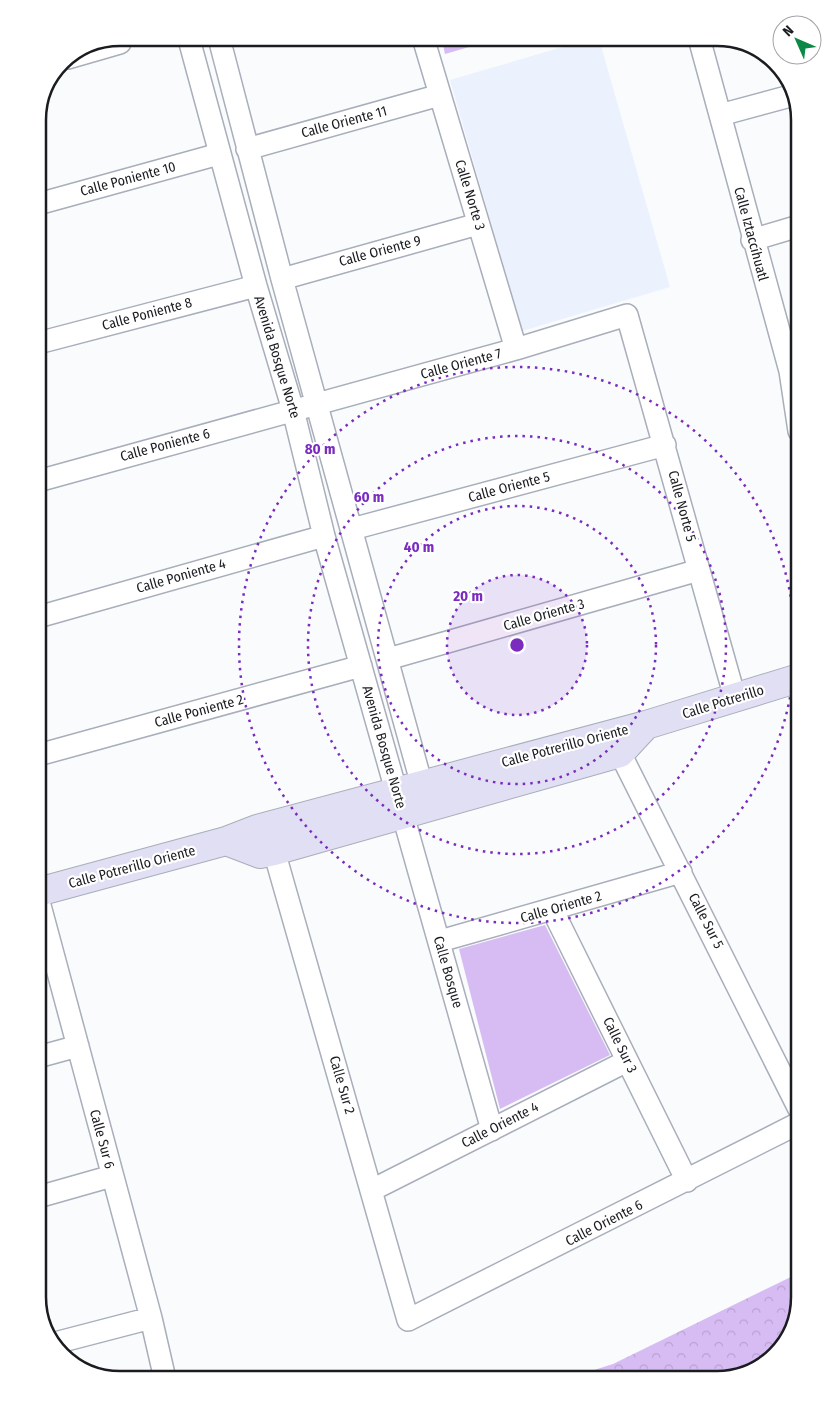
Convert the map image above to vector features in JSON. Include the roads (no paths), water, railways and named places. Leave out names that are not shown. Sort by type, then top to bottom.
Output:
[{"type":"street","name":"Avenida Bosque Norte","points":[[191,46],[256,286],[293,410],[324,536],[361,666],[412,800]]},
{"type":"street","name":"Avenida Bosque Norte","points":[[221,46],[282,278],[388,659],[412,800]]},
{"type":"street","name":"Calle Norte 3","points":[[426,46],[516,349]]},
{"type":"street","name":"Calle Iztaccíhuatl","points":[[700,46],[752,240],[791,358]]},
{"type":"street","name":"Calle Oriente 11","points":[[247,149],[440,95]]},
{"type":"street","points":[[720,116],[787,97]]},
{"type":"street","name":"Calle Poniente 10","points":[[46,202],[219,154]]},
{"type":"street","name":"Calle Oriente 9","points":[[282,278],[478,224]]},
{"type":"street","points":[[752,240],[791,229]]},
{"type":"street","name":"Calle Poniente 8","points":[[46,341],[256,286]]},
{"type":"street","name":"Calle Oriente 7","points":[[293,410],[516,349],[627,315]]},
{"type":"street","name":"Calle Norte 5","points":[[627,315],[735,698]]},
{"type":"street","name":"Calle Poniente 6","points":[[46,478],[293,410]]},
{"type":"street","name":"Calle Oriente 5","points":[[352,529],[665,445]]},
{"type":"street","name":"Calle Poniente 4","points":[[46,615],[324,536]]},
{"type":"street","name":"Calle Oriente 3","points":[[388,659],[699,570]]},
{"type":"street","name":"Calle Poniente 2","points":[[46,753],[361,666]]},
{"type":"street","name":"Calle Potrerillo","points":[[646,725],[791,681]]},
{"type":"street","name":"Calle Potrerillo Oriente","points":[[226,841],[260,854],[274,851],[412,800],[617,743],[646,725]]},
{"type":"street","name":"Calle Sur 5","points":[[617,743],[791,1091]]},
{"type":"street","name":"Calle Potrerillo Oriente","points":[[46,890],[226,841],[257,829],[412,800]]},
{"type":"street","name":"Calle Bosque","points":[[412,800],[440,941],[492,1130]]},
{"type":"street","name":"Calle Sur 2","points":[[274,851],[408,1320]]},
{"type":"street","name":"Calle Oriente 2","points":[[440,941],[681,872]]},
{"type":"street","name":"Calle Sur 3","points":[[552,909],[687,1181]]},
{"type":"street","name":"Calle Sur 6","points":[[46,928],[151,1318],[163,1371]]},
{"type":"street","points":[[46,1055],[78,1046]]},
{"type":"street","name":"Calle Oriente 4","points":[[372,1190],[627,1061]]},
{"type":"street","name":"Calle Oriente 6","points":[[408,1320],[791,1128]]},
{"type":"street","points":[[46,1195],[112,1176]]},
{"type":"street","points":[[62,1341],[151,1318]]}]
